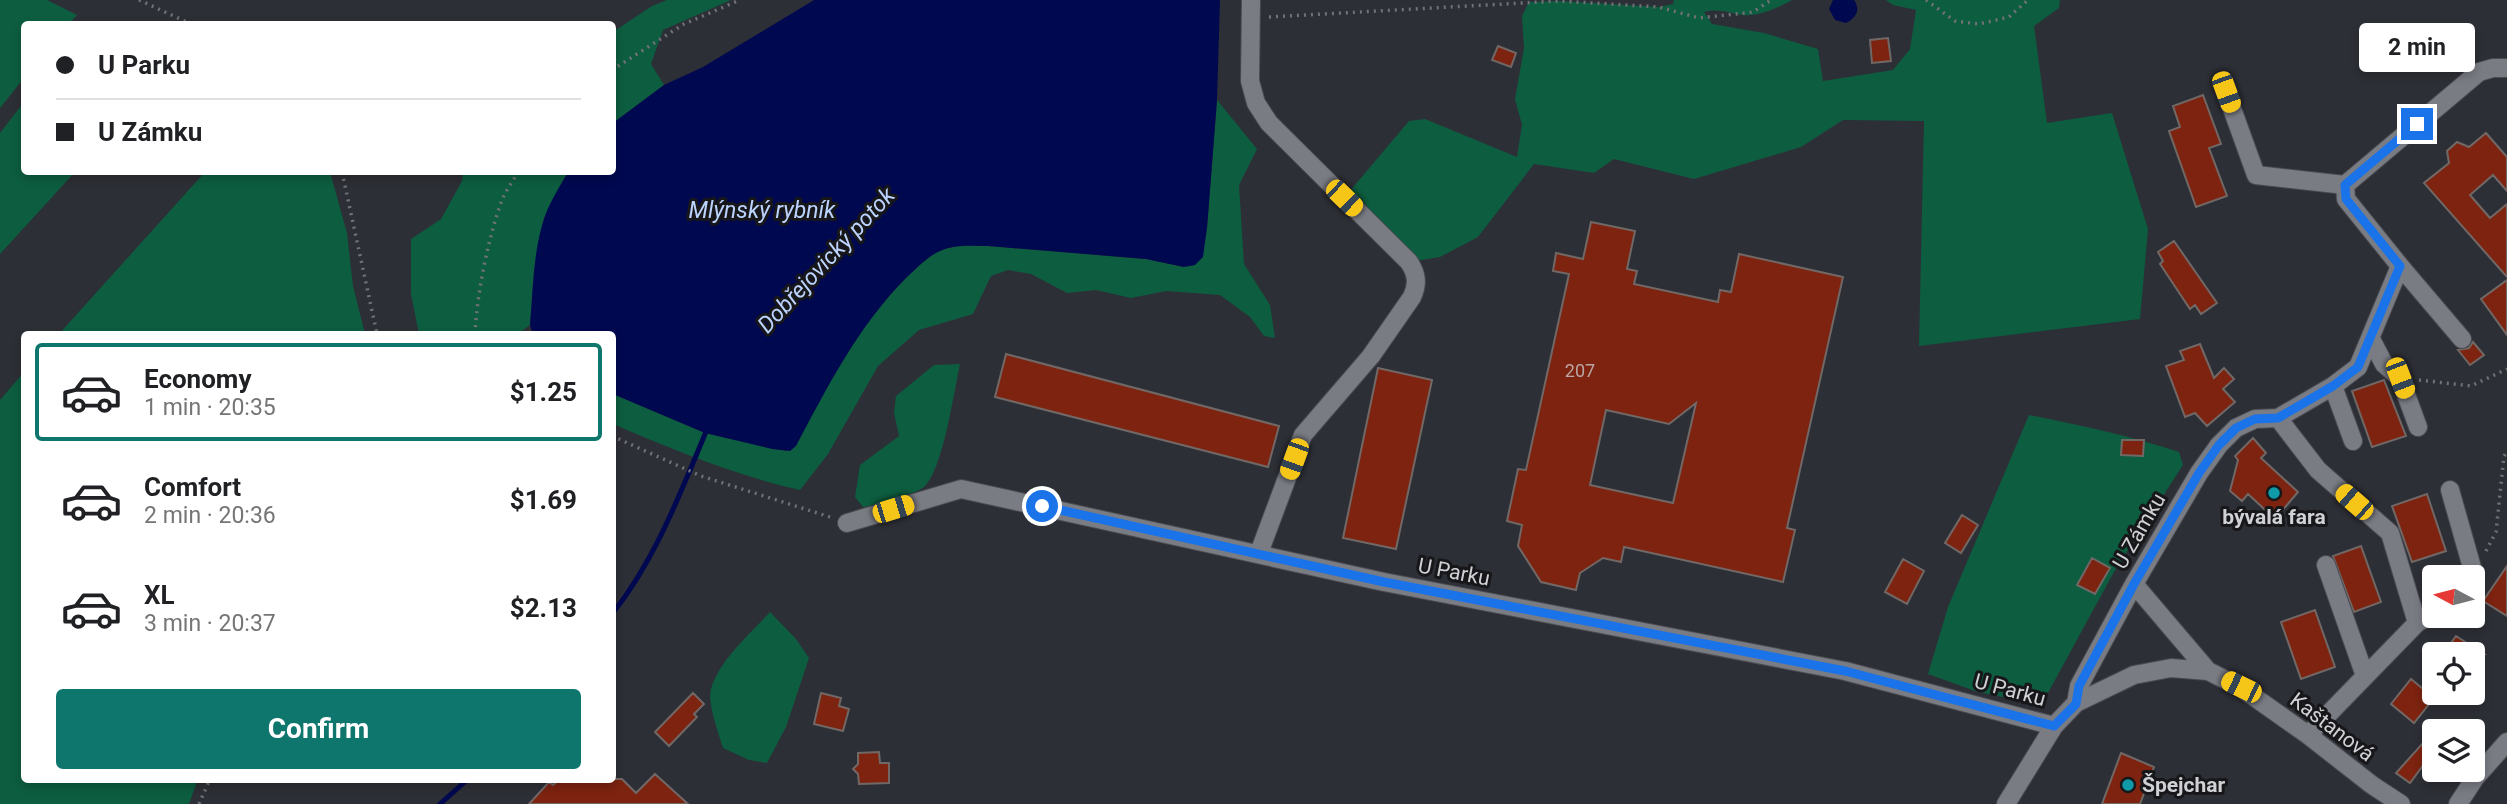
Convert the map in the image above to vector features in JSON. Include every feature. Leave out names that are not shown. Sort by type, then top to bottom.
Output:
[{"type":"street","points":[[1251,0],[1250,81],[1256,103],[1269,123],[1409,262],[1415,270],[1416,279],[1412,297],[1371,356],[1303,435],[1259,553]]},
{"type":"street","points":[[2226,92],[2256,175],[2345,185],[2479,72],[2507,68]]},
{"type":"street","points":[[2345,185],[2346,199],[2462,340]]},
{"type":"street","name":"U Zámku","points":[[2076,704],[2079,686],[2134,584],[2199,473],[2219,445],[2236,428],[2255,419],[2278,418],[2333,386],[2358,367],[2400,266]]},
{"type":"street","points":[[2371,339],[2385,364],[2400,378],[2418,427]]},
{"type":"street","points":[[2333,386],[2353,441]]},
{"type":"street","points":[[2278,418],[2318,470],[2390,533],[2417,623]]},
{"type":"street","name":"U Parku","points":[[847,523],[961,489],[1384,582],[1845,671],[2054,726]]},
{"type":"street","points":[[2450,490],[2470,565]]},
{"type":"street","points":[[2326,565],[2365,676]]},
{"type":"street","points":[[2134,584],[2208,671]]},
{"type":"street","points":[[2308,735],[2422,620]]},
{"type":"street","name":"Kaštanová","points":[[2006,804],[2054,726],[2076,704],[2134,675],[2171,668],[2208,671],[2241,687],[2401,804]]},
{"type":"street","points":[[2458,804],[2475,778],[2507,742]]},
{"type":"path","points":[[139,0],[184,21]]},
{"type":"path","points":[[616,67],[684,24],[740,0]]},
{"type":"path","points":[[1251,19],[1301,13],[1559,1],[1659,7],[1699,18],[1753,12],[1771,0]]},
{"type":"path","points":[[1926,0],[1955,21],[1979,24],[2009,17],[2028,0]]},
{"type":"path","points":[[343,175],[376,331]]},
{"type":"path","points":[[474,331],[491,242],[503,200],[516,175]]},
{"type":"path","points":[[2400,378],[2471,386],[2507,369]]},
{"type":"path","points":[[616,438],[702,476],[847,523]]},
{"type":"path","points":[[2477,565],[2496,532],[2504,456],[2507,452]]},
{"type":"path","points":[[199,804],[209,783]]},
{"type":"green space","points":[[0,0],[47,0],[77,15],[72,21],[21,21],[21,82],[0,108]]},
{"type":"green space","points":[[667,0],[731,0],[663,30],[651,64],[664,85],[616,121],[616,30],[652,6]]},
{"type":"green space","points":[[1674,0],[1792,0],[1755,14],[1704,12],[1712,24],[1764,33],[1818,49],[1823,81],[1893,70],[1910,49],[1916,10],[1893,5],[1886,0],[2060,0],[2059,8],[2034,26],[2047,123],[2112,113],[2148,229],[2140,319],[1919,346],[1924,121],[1843,120],[1801,147],[1694,179],[1614,159],[1594,173],[1534,164],[1478,237],[1440,257],[1409,262],[1344,198],[1409,121],[1425,119],[1517,157],[1522,125],[1515,99],[1524,48],[1522,16],[1529,2],[1559,1],[1659,7],[1673,4]]},
{"type":"green space","points":[[1217,100],[1257,149],[1239,185],[1244,264],[1270,305],[1275,338],[1264,336],[1250,317],[1220,295],[1166,291],[1131,298],[1096,290],[1067,293],[1031,274],[1008,270],[991,276],[973,314],[919,330],[878,366],[828,454],[800,490],[728,469],[616,425],[616,395],[705,433],[786,451],[841,361],[871,318],[906,278],[930,256],[951,247],[988,246],[1146,259],[1184,267],[1207,228]]},
{"type":"green space","points":[[21,106],[21,175],[72,175],[0,254],[0,133]]},
{"type":"green space","points":[[202,175],[331,175],[347,233],[353,286],[364,331],[62,331]]},
{"type":"green space","points":[[463,175],[566,175],[544,218],[538,245],[530,325],[522,331],[418,331],[411,294],[411,239],[441,219]]},
{"type":"green space","points":[[960,364],[942,448],[931,478],[924,487],[913,493],[863,507],[855,497],[860,465],[899,436],[894,413],[896,396],[934,365]]},
{"type":"green space","points":[[21,376],[21,783],[197,783],[189,804],[0,804],[0,400]]},
{"type":"green space","points":[[2029,415],[2105,431],[2179,452],[2183,465],[2115,570],[2049,691],[2038,705],[1975,691],[1928,674],[1948,607]]},
{"type":"green space","points":[[770,612],[796,639],[809,658],[786,727],[767,763],[749,760],[723,748],[710,695],[715,678],[728,658]]},
{"type":"water","name":"Mlýnský rybník","points":[[814,0],[1220,0],[1217,100],[1203,257],[1195,265],[1184,267],[1146,259],[988,246],[958,246],[940,251],[907,277],[873,316],[845,357],[796,446],[790,451],[705,433],[616,395],[616,331],[532,331],[530,325],[538,242],[545,216],[566,175],[616,175],[616,121],[664,85],[703,67]]},
{"type":"water","points":[[1833,0],[1854,0],[1857,7],[1855,16],[1846,23],[1835,20],[1829,9]]},
{"type":"building","points":[[1888,38],[1891,61],[1872,63],[1870,40]]},
{"type":"building","points":[[1498,46],[1516,53],[1511,67],[1492,60]]},
{"type":"building","points":[[2203,95],[2221,144],[2209,148],[2227,196],[2196,207],[2169,131],[2180,127],[2173,106]]},
{"type":"building","points":[[2486,133],[2507,157],[2507,191],[2493,175],[2470,195],[2490,218],[2507,204],[2507,277],[2424,183],[2449,163],[2447,151],[2457,142],[2469,147]]},
{"type":"building","points":[[1591,222],[1635,231],[1627,269],[1637,271],[1634,284],[1718,302],[1720,290],[1731,292],[1739,254],[1843,277],[1787,528],[1795,530],[1783,582],[1624,547],[1621,562],[1603,558],[1580,573],[1576,590],[1541,582],[1518,546],[1522,525],[1507,521],[1518,469],[1526,470],[1569,274],[1553,271],[1556,253],[1583,259]],"holes":[[[1696,403],[1673,503],[1590,485],[1606,410],[1669,424]]]},
{"type":"building","points":[[2174,241],[2217,303],[2201,314],[2195,305],[2190,309],[2160,264],[2163,261],[2158,252]]},
{"type":"building","points":[[2507,280],[2507,335],[2481,299]]},
{"type":"building","points":[[2473,342],[2484,355],[2470,365],[2458,350],[2469,348]]},
{"type":"building","points":[[2200,344],[2214,378],[2224,368],[2234,379],[2223,389],[2235,402],[2207,426],[2195,413],[2185,417],[2166,366],[2184,360],[2180,351]]},
{"type":"building","points":[[1006,354],[1279,426],[1268,467],[995,397]]},
{"type":"building","points":[[1378,368],[1432,380],[1396,549],[1343,538]]},
{"type":"building","points":[[2384,380],[2406,436],[2372,447],[2352,391]]},
{"type":"building","points":[[2253,438],[2266,453],[2261,458],[2298,492],[2275,519],[2248,494],[2242,501],[2230,491],[2238,460],[2235,456]]},
{"type":"building","points":[[2122,440],[2144,440],[2143,456],[2121,455]]},
{"type":"building","points":[[2427,494],[2446,551],[2412,562],[2392,506]]},
{"type":"building","points":[[1962,515],[1978,525],[1961,553],[1945,543]]},
{"type":"building","points":[[2361,546],[2381,602],[2354,612],[2333,556]]},
{"type":"building","points":[[2092,558],[2110,568],[2095,594],[2077,585]]},
{"type":"building","points":[[1903,559],[1924,571],[1907,604],[1885,592]]},
{"type":"building","points":[[2507,566],[2507,616],[2485,602],[2485,598]]},
{"type":"building","points":[[2315,610],[2335,667],[2301,679],[2281,622]]},
{"type":"building","points":[[2456,636],[2465,642],[2452,642]]},
{"type":"building","points":[[2411,679],[2422,688],[2422,705],[2428,705],[2414,723],[2391,704]]},
{"type":"building","points":[[693,693],[704,704],[694,714],[697,717],[669,746],[655,732]]},
{"type":"building","points":[[821,693],[841,698],[839,706],[849,709],[843,731],[814,724]]},
{"type":"building","points":[[2422,744],[2422,767],[2410,783],[2396,773]]},
{"type":"building","points":[[879,752],[880,763],[889,763],[889,783],[859,784],[858,774],[853,769],[858,764],[858,753]]},
{"type":"building","name":"Špejchar","points":[[2121,753],[2154,767],[2140,804],[2102,804]]},
{"type":"building","points":[[655,774],[688,804],[529,804],[548,783],[616,783],[616,779],[622,779],[636,793]]},
{"type":"waterway","name":"Dobřejovický potok","points":[[616,609],[655,548],[708,427]]},
{"type":"waterway","name":"Dobřejovický potok","points":[[440,804],[464,783]]},
{"type":"place","name":"bývalá fara","points":[[2274,493]]},
{"type":"place","name":"Špejchar","points":[[2128,785]]},
{"type":"route","points":[[1042,506],[1384,582],[1845,671],[2054,726],[2076,704],[2079,686],[2134,584],[2199,473],[2219,445],[2236,428],[2255,419],[2278,418],[2290,409],[2305,404],[2358,367],[2400,266],[2346,199],[2345,185],[2417,124]]}]
